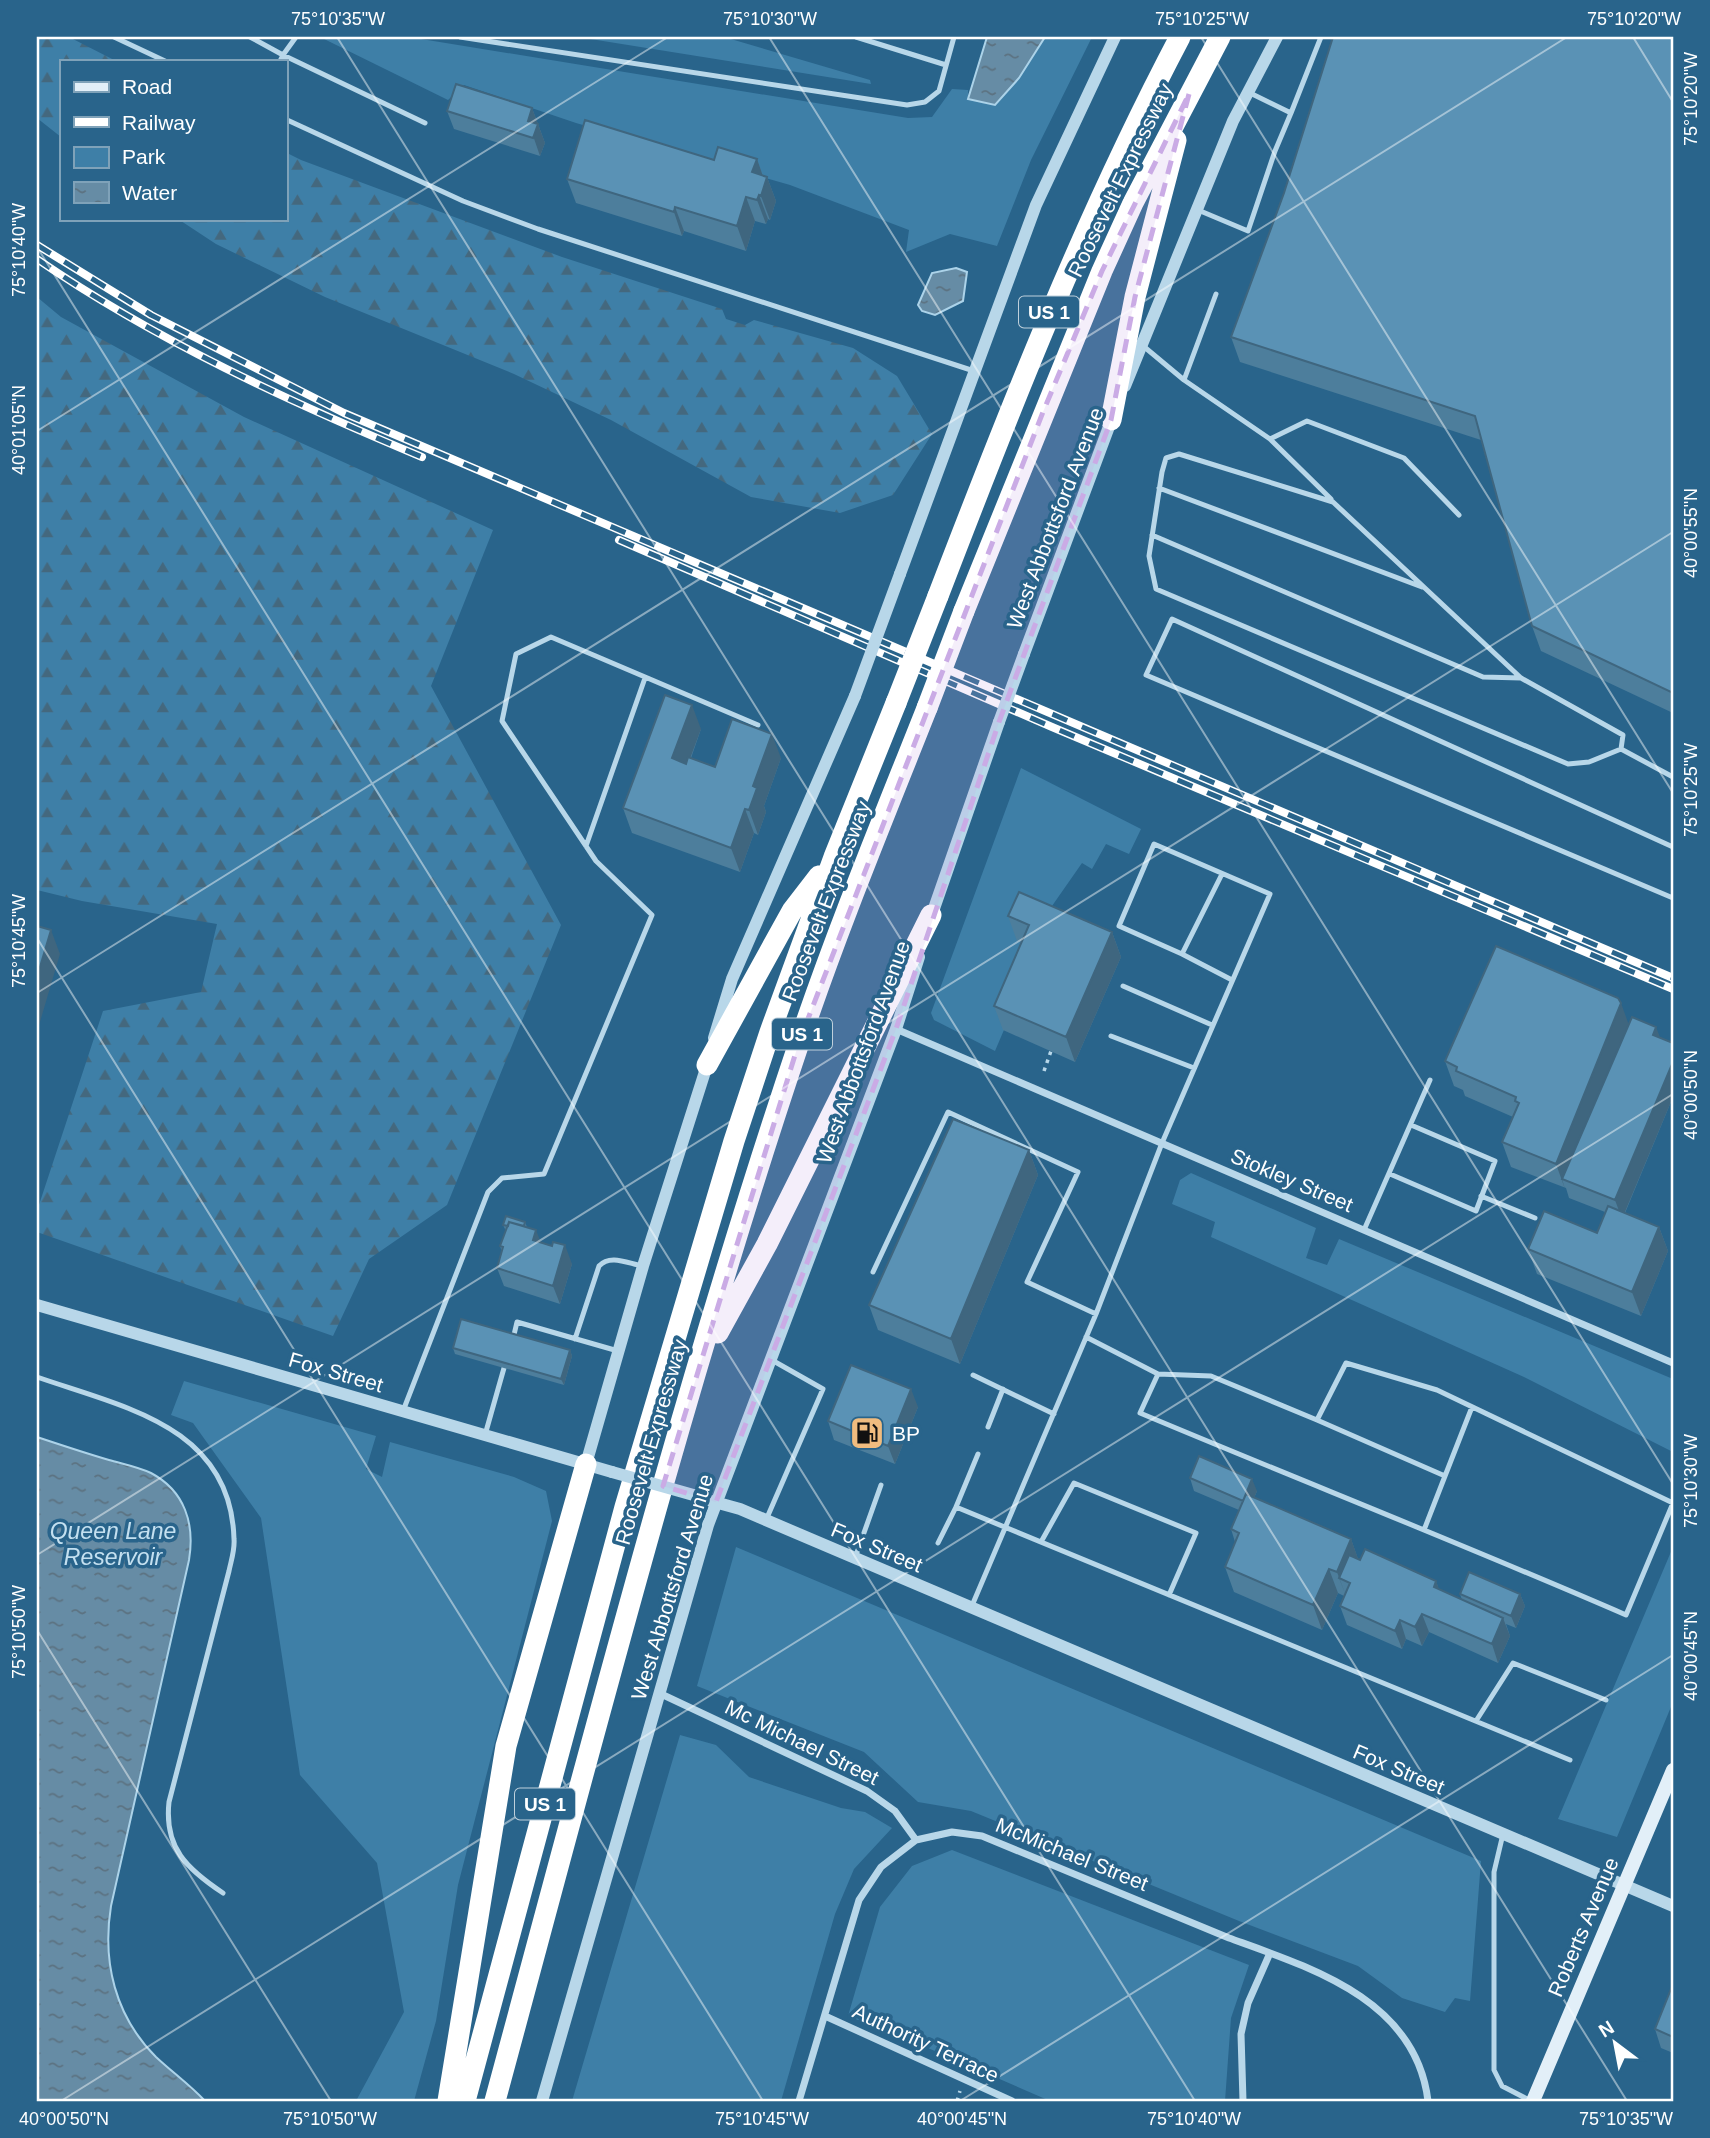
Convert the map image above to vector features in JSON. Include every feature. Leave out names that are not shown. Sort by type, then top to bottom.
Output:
[{"type":"highway","name":"Roosevelt Expressway","points":[[465,2101],[639,1460],[734,1141],[770,1032],[834,857],[1057,293],[1118,159],[1180,37]]},
{"type":"highway","name":"Roosevelt Expressway","points":[[495,2101],[632,1597],[698,1368],[764,1150],[837,935],[964,611],[1102,271],[1220,37]]},
{"type":"highway","points":[[1111,420],[1138,285],[1189,94]]},
{"type":"highway","points":[[707,1065],[792,911],[834,857]]},
{"type":"highway","points":[[698,1368],[767,1244],[931,915]]},
{"type":"highway","points":[[448,2101],[506,1746],[586,1464]]},
{"type":"main road","name":"Roberts Avenue","points":[[1533,2101],[1673,1770]]},
{"type":"street","points":[[586,1464],[643,1266],[732,979],[855,696],[1036,205],[1115,37]]},
{"type":"street","name":"West Abbottsford Avenue","points":[[542,2101],[708,1525],[710,1500],[770,1359],[897,1029],[931,915],[1111,420],[1233,121],[1277,37]]},
{"type":"street","name":"Stokley Street","points":[[897,1029],[1673,1363]]},
{"type":"street","name":"Fox Street","points":[[37,1305],[710,1500],[766,1520],[1673,1906]]},
{"type":"street","name":"Mc Michael Street","points":[[659,1693],[867,1791],[895,1811],[916,1840]]},
{"type":"street","name":"McMichael Street","points":[[799,2101],[859,1900],[881,1867],[916,1840],[952,1832],[982,1836],[1347,1987],[1380,2009],[1393,2022],[1414,2054],[1422,2073],[1427,2101]]},
{"type":"street","points":[[1243,2101],[1241,2034],[1248,2003],[1270,1953]]},
{"type":"street","name":"Authority Terrace","points":[[825,2016],[1012,2101]]},
{"type":"lane","points":[[114,37],[163,60]]},
{"type":"lane","points":[[250,37],[282,58],[296,37]]},
{"type":"lane","points":[[460,37],[907,105],[925,102],[939,91],[954,37]]},
{"type":"lane","points":[[856,37],[946,65]]},
{"type":"lane","points":[[1198,210],[1248,230],[1275,151],[1321,37]]},
{"type":"lane","points":[[287,60],[425,123]]},
{"type":"lane","points":[[1247,92],[1291,113]]},
{"type":"lane","points":[[287,119],[463,201],[525,224],[974,371]]},
{"type":"lane","points":[[1184,380],[1216,294]]},
{"type":"lane","points":[[1142,345],[1184,380],[1270,439],[1333,502],[1521,678],[1623,735],[1621,749]]},
{"type":"lane","points":[[1270,439],[1307,421],[1404,458],[1459,515]]},
{"type":"lane","points":[[1333,502],[1179,454],[1167,458],[1159,488],[1149,556],[1156,589],[1568,764],[1590,762],[1621,749]]},
{"type":"lane","points":[[1159,488],[1425,588]]},
{"type":"lane","points":[[1152,535],[1483,677],[1521,678]]},
{"type":"lane","points":[[1673,847],[1171,619],[1146,676],[1673,898]]},
{"type":"lane","points":[[404,1411],[488,1192],[502,1178],[544,1174],[652,915],[596,862],[502,721],[516,654],[551,637],[758,725]]},
{"type":"lane","points":[[586,846],[645,678]]},
{"type":"lane","points":[[1621,749],[1673,777]]},
{"type":"lane","points":[[971,1608],[1096,1314],[1162,1143],[1270,894],[1154,844],[1119,926],[1232,980]]},
{"type":"lane","points":[[1182,954],[1222,874]]},
{"type":"lane","points":[[1123,986],[1212,1026]]},
{"type":"lane","points":[[1111,1035],[1194,1068]]},
{"type":"lane","points":[[1364,1230],[1430,1080]]},
{"type":"lane","points":[[873,1272],[948,1112],[1078,1172],[1027,1282],[1096,1314]]},
{"type":"lane","points":[[1390,1174],[1476,1210],[1482,1196],[1495,1161],[1410,1125]]},
{"type":"lane","points":[[1482,1196],[1535,1218]]},
{"type":"lane","points":[[575,1339],[599,1266],[611,1259],[643,1266]]},
{"type":"lane","points":[[513,1339],[517,1322],[618,1351]]},
{"type":"lane","points":[[1086,1337],[1158,1374],[1211,1376],[1445,1476]]},
{"type":"lane","points":[[766,1520],[823,1389],[770,1359]]},
{"type":"lane","points":[[1158,1374],[1140,1413],[1493,1557],[1626,1615],[1673,1503],[1437,1390],[1346,1363],[1317,1420]]},
{"type":"lane","points":[[485,1435],[504,1368]]},
{"type":"lane","points":[[973,1374],[1054,1414]]},
{"type":"lane","points":[[37,1377],[162,1422],[186,1439],[204,1457],[218,1473],[227,1495],[234,1541],[231,1561],[166,1822],[181,1857],[200,1878],[223,1893]]},
{"type":"lane","points":[[988,1427],[1003,1389]]},
{"type":"lane","points":[[1424,1530],[1472,1407]]},
{"type":"lane","points":[[938,1543],[978,1454]]},
{"type":"lane","points":[[1041,1542],[1074,1483],[1196,1533],[1169,1595]]},
{"type":"lane","points":[[855,1558],[881,1485]]},
{"type":"lane","points":[[956,1507],[1570,1760]]},
{"type":"lane","points":[[1476,1721],[1513,1663],[1606,1700]]},
{"type":"lane","points":[[1503,1834],[1494,1872],[1494,2070],[1502,2086],[1533,2101]]},
{"type":"path","points":[[1044,1071],[1051,1051]]},
{"type":"highlighted area","points":[[1189,94],[1135,297],[1111,420],[999,722],[896,1029],[716,1502],[663,1486],[799,1042],[1043,412],[1102,271]]},
{"type":"green space","points":[[37,37],[69,37],[114,60],[60,60],[60,136],[37,118]]},
{"type":"green space","points":[[320,37],[409,37],[908,118],[932,117],[952,89],[968,90],[968,99],[1019,78],[1045,37],[1092,37],[1031,160],[997,246],[950,234],[906,252],[909,230],[790,185],[576,123],[464,85],[448,100]]},
{"type":"green space","points":[[578,37],[724,37],[870,80],[871,84]]},
{"type":"green space","points":[[287,153],[562,257],[722,309],[726,319],[745,325],[754,320],[853,348],[897,376],[932,434],[893,495],[840,513],[751,497],[611,420],[514,374],[325,297],[216,244],[180,220],[287,220]]},
{"type":"green space","points":[[37,297],[61,317],[244,417],[493,530],[431,686],[561,925],[447,1205],[369,1259],[333,1336],[37,1232],[37,1211],[103,1011],[201,992],[217,924],[82,901],[37,890]]},
{"type":"green space","points":[[1021,768],[1141,829],[1129,854],[1106,844],[1092,869],[1082,863],[1052,906],[1038,950],[995,1051],[934,1020],[931,1013]]},
{"type":"green space","points":[[1191,1173],[1316,1228],[1306,1258],[1327,1265],[1339,1239],[1673,1379],[1673,1452],[1524,1377],[1211,1237],[1215,1222],[1172,1204],[1180,1180]]},
{"type":"green space","points":[[184,1381],[376,1436],[366,1469],[382,1477],[390,1442],[514,1477],[546,1491],[552,1521],[458,1885],[436,2021],[414,2101],[356,2101],[404,2012],[377,1863],[300,1775],[261,1518],[193,1423],[171,1415]]},
{"type":"green space","points":[[736,1547],[1481,1861],[1470,2001],[1455,1998],[1445,2012],[1402,1998],[1358,1966],[1239,1921],[971,1811],[918,1802],[864,1752],[697,1686]]},
{"type":"green space","points":[[1673,1547],[1673,1702],[1617,1837],[1558,1819]]},
{"type":"green space","points":[[680,1735],[716,1745],[749,1777],[841,1808],[865,1812],[892,1828],[854,1869],[835,1914],[781,2101],[572,2101]]},
{"type":"green space","points":[[952,1850],[1249,1965],[1231,2018],[1225,2101],[1050,2101],[848,2016],[880,1907],[912,1866]]},
{"type":"water","points":[[987,37],[1045,37],[1019,78],[995,105],[968,99]]},
{"type":"water","points":[[956,268],[967,272],[963,301],[935,315],[922,311],[918,305],[932,273]]},
{"type":"water","name":"Queen Lane Reservoir","points":[[37,1437],[151,1473],[163,1480],[180,1499],[189,1521],[189,1560],[111,1906],[108,1947],[115,1987],[130,2024],[156,2057],[205,2101],[37,2101]]},
{"type":"building","points":[[1333,37],[1673,37],[1673,693],[1532,626],[1475,416],[1231,337],[1284,193]]},
{"type":"building","points":[[456,84],[532,108],[528,121],[538,124],[533,138],[447,111]]},
{"type":"building","points":[[585,120],[714,160],[718,147],[757,159],[752,172],[767,177],[761,196],[759,195],[757,200],[746,197],[737,226],[675,207],[674,212],[567,179]]},
{"type":"building","points":[[665,695],[692,705],[672,758],[686,764],[688,757],[715,767],[732,719],[772,734],[753,786],[757,788],[749,810],[745,809],[731,848],[623,808]]},
{"type":"building","points":[[1019,892],[1112,932],[1066,1037],[994,1006],[1029,925],[1008,916]]},
{"type":"building","points":[[37,926],[51,930],[37,977]]},
{"type":"building","points":[[1496,946],[1618,998],[1621,1003],[1556,1164],[1502,1142],[1519,1103],[1515,1101],[1516,1097],[1456,1071],[1457,1067],[1445,1061]]},
{"type":"building","points":[[1632,1017],[1656,1027],[1653,1035],[1673,1043],[1673,1062],[1615,1200],[1562,1179]]},
{"type":"building","points":[[953,1119],[1029,1150],[951,1339],[869,1305]]},
{"type":"building","points":[[1608,1206],[1659,1227],[1632,1292],[1528,1249],[1544,1211],[1597,1233]]},
{"type":"building","points":[[506,1216],[525,1222],[524,1226],[509,1222],[508,1226],[503,1225]]},
{"type":"building","points":[[509,1222],[536,1230],[533,1240],[552,1246],[553,1242],[565,1245],[553,1286],[497,1268],[503,1247],[500,1246]]},
{"type":"building","points":[[461,1319],[570,1350],[561,1379],[453,1348]]},
{"type":"building","points":[[851,1365],[911,1389],[888,1446],[828,1421]]},
{"type":"building","points":[[1199,1456],[1252,1479],[1243,1501],[1190,1478]]},
{"type":"building","points":[[1246,1494],[1351,1539],[1337,1572],[1329,1569],[1313,1605],[1225,1567],[1239,1533],[1231,1529]]},
{"type":"building","points":[[1365,1549],[1436,1581],[1434,1587],[1503,1618],[1492,1644],[1422,1614],[1415,1627],[1400,1620],[1395,1631],[1340,1606],[1350,1583],[1339,1578],[1349,1555],[1360,1560]]},
{"type":"building","points":[[1469,1572],[1520,1594],[1511,1616],[1460,1594]]},
{"type":"building","points":[[1671,1989],[1673,1990],[1673,2037],[1655,2029]]},
{"type":"railway","points":[[37,245],[151,315],[344,413],[1673,978]]},
{"type":"railway","points":[[37,259],[129,317],[224,368],[422,457]]},
{"type":"railway","points":[[619,540],[1052,727],[1673,989]]},
{"type":"place","name":"BP","points":[[867,1433]]}]
